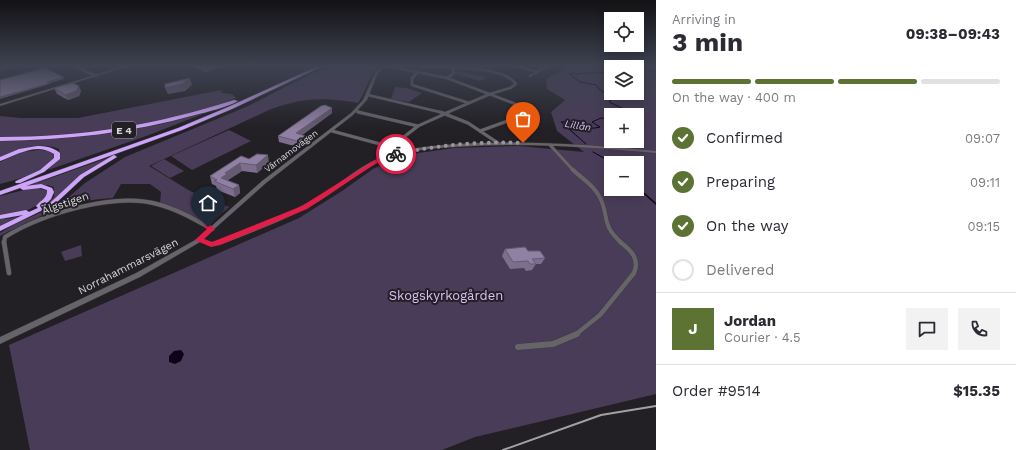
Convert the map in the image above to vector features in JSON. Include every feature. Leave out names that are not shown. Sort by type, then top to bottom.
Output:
[{"type":"highway","name":"E 4","points":[[0,139],[64,138],[119,131],[189,116],[244,98],[268,87]]},
{"type":"highway","name":"E 4","points":[[0,193],[180,129],[276,87]]},
{"type":"highway","points":[[0,188],[146,138],[244,98]]},
{"type":"highway","points":[[0,229],[53,203],[92,169],[118,155],[180,129]]},
{"type":"highway","points":[[0,159],[29,149],[50,149],[57,153],[57,159],[49,167],[18,182]]},
{"type":"highway","points":[[0,217],[33,210],[45,202],[51,192],[50,189],[41,186],[7,190]]},
{"type":"street","points":[[0,105],[60,87]]},
{"type":"street","name":"Värnamovägen","points":[[198,240],[274,174],[332,131],[356,110],[368,95],[371,87]]},
{"type":"street","points":[[418,87],[469,103]]},
{"type":"street","points":[[471,87],[526,108],[513,119],[480,131]]},
{"type":"street","points":[[391,146],[418,126],[490,94],[511,87]]},
{"type":"street","points":[[368,95],[446,113],[480,131],[498,143]]},
{"type":"street","points":[[356,110],[418,126]]},
{"type":"street","points":[[332,131],[391,146],[400,153]]},
{"type":"street","points":[[198,240],[211,244],[220,243],[291,213],[324,196],[377,161],[400,153],[429,148],[498,143],[656,152]]},
{"type":"street","points":[[518,347],[549,344],[575,336],[604,313],[632,276],[637,266],[636,259],[631,252],[608,230],[601,197],[597,191],[566,165],[550,145]]},
{"type":"street","name":"Älgstigen","points":[[9,273],[5,237],[37,222],[85,205],[112,200],[143,201],[172,208],[192,217],[212,229]]},
{"type":"street","name":"Norrahammarsvägen","points":[[0,341],[138,274],[198,240]]},
{"type":"green space","points":[[285,87],[366,87],[358,103],[324,99],[283,105],[271,109],[149,166],[190,191],[229,207],[209,225],[183,211],[160,204],[161,192],[150,184],[121,184],[113,198],[98,199],[69,206],[41,216],[0,236],[0,233],[15,224],[62,203],[85,183],[125,157],[246,107]]},
{"type":"green space","points":[[395,87],[407,88],[422,93],[409,102],[391,99]]},
{"type":"green space","name":"Skogskyrkogården","points":[[547,87],[604,87],[604,100],[644,100],[644,87],[656,87],[656,394],[475,437],[442,450],[30,450],[9,345],[299,218],[342,191],[373,169],[404,155],[454,148],[519,146],[584,152],[557,131],[551,112],[565,100],[547,89]]},
{"type":"green space","points":[[221,90],[222,93],[232,94],[236,98],[178,118],[137,127],[67,136],[0,137],[0,116],[21,118],[78,118]]},
{"type":"green space","points":[[210,111],[149,135],[48,170],[60,157],[59,149],[45,146],[29,147],[0,158],[0,141],[53,139],[106,134],[158,124]]},
{"type":"green space","points":[[229,130],[251,141],[192,170],[171,156]]},
{"type":"green space","points":[[39,150],[50,151],[55,156],[52,162],[39,171],[0,184],[0,162],[23,152]]},
{"type":"green space","points":[[119,154],[86,172],[49,205],[0,227],[0,219],[15,218],[30,213],[49,202],[54,197],[54,187],[48,185],[31,185]]},
{"type":"green space","points":[[164,159],[184,171],[170,178],[151,166]]},
{"type":"green space","points":[[32,188],[46,190],[50,193],[38,204],[28,210],[0,215],[0,196]]},
{"type":"green space","points":[[81,245],[82,256],[65,261],[61,252]]},
{"type":"shaded area","points":[[181,350],[184,354],[181,361],[175,364],[169,362],[169,356],[174,351]]},
{"type":"building","points":[[0,87],[36,87],[0,97]]},
{"type":"building","points":[[78,87],[76,91],[65,95],[54,88]]},
{"type":"building","points":[[325,105],[332,108],[296,133],[305,136],[297,141],[278,136],[321,106]]},
{"type":"building","points":[[257,154],[268,155],[256,165],[240,163],[225,173],[227,174],[221,178],[239,185],[233,189],[214,181],[217,180],[210,176],[241,156],[249,159]]},
{"type":"building","points":[[525,247],[528,251],[540,251],[545,258],[532,259],[536,264],[530,264],[528,261],[513,262],[505,249]]},
{"type":"waterway","name":"Lillån","points":[[598,87],[604,92]]},
{"type":"waterway","name":"Lillån","points":[[612,100],[609,102],[622,108]]},
{"type":"waterway","name":"Lillån","points":[[586,144],[561,122],[571,122],[585,127],[595,128],[600,127],[592,122],[604,118]]},
{"type":"waterway","name":"Lillån","points":[[593,152],[604,158]]},
{"type":"waterway","name":"Lillån","points":[[644,193],[656,204]]},
{"type":"railway","points":[[503,450],[601,415],[656,406]]},
{"type":"way so far","points":[[396,154],[442,146],[523,143]]},
{"type":"route","points":[[208,227],[212,229],[198,240],[211,244],[220,243],[304,207],[324,196],[377,161],[396,154]]}]
